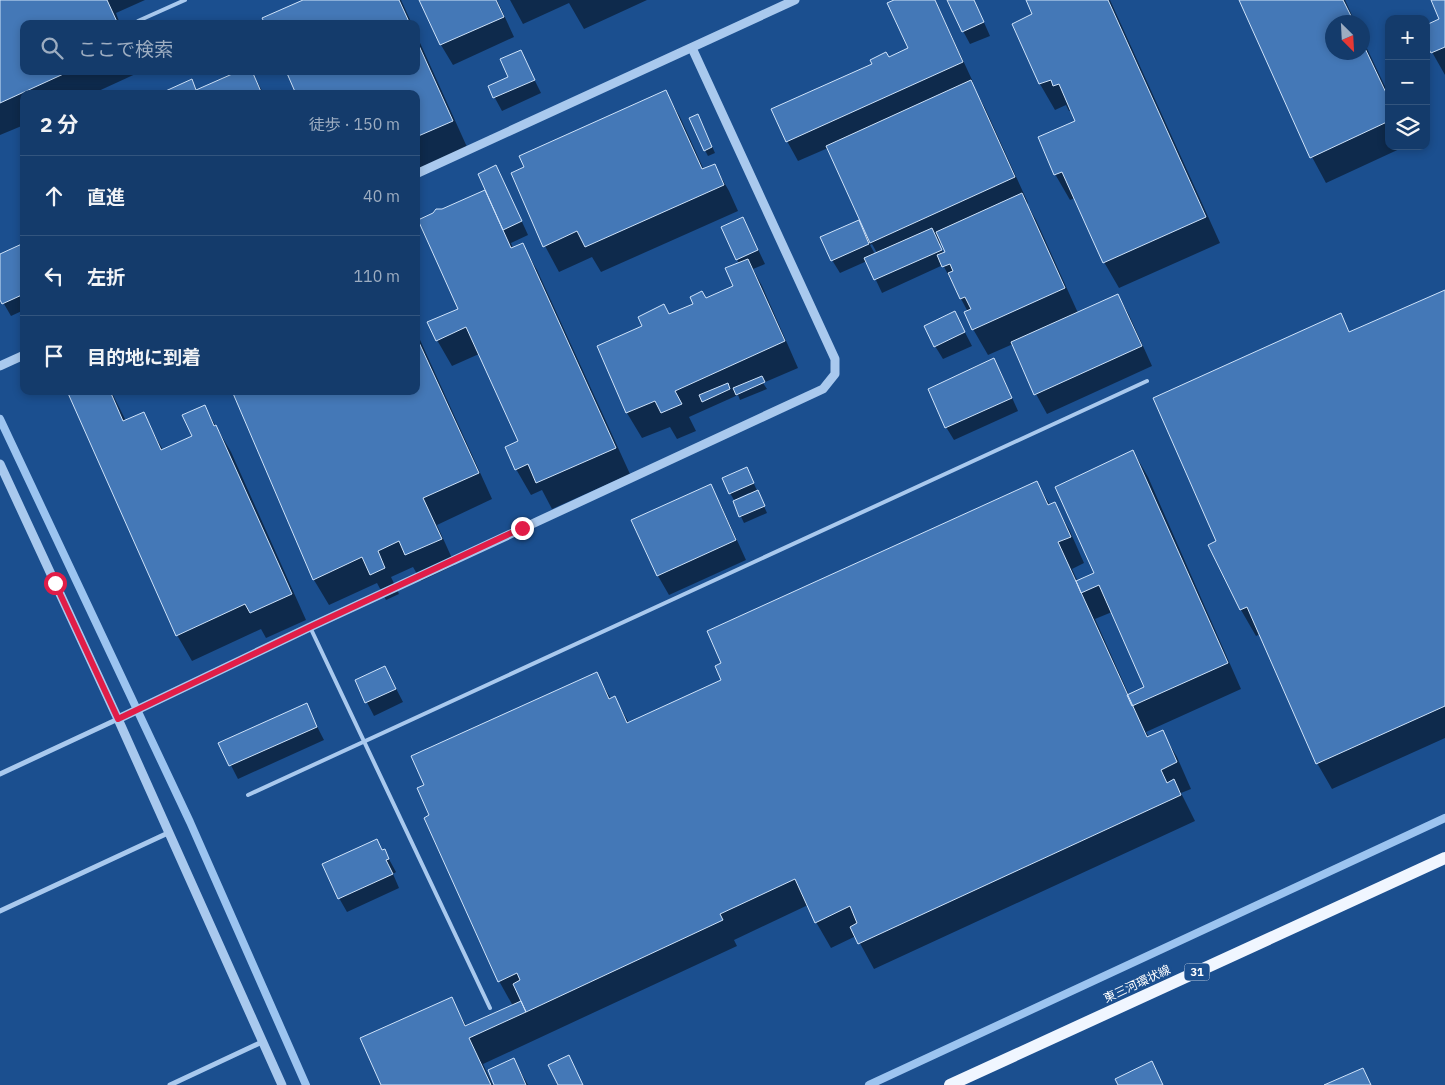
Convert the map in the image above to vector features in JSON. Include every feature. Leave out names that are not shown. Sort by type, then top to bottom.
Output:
[{"type":"main road","name":"東三河環状線","points":[[950,1085],[1445,858]]},
{"type":"street","points":[[420,172],[795,0]]},
{"type":"street","points":[[0,774],[310,627],[823,389],[835,374],[835,360],[692,48]]},
{"type":"street","points":[[0,366],[20,357]]},
{"type":"street","points":[[0,464],[118,719],[282,1085]]},
{"type":"street","points":[[0,911],[168,833]]},
{"type":"street","points":[[170,1085],[262,1042]]},
{"type":"lane","points":[[142,20],[185,0]]},
{"type":"lane","points":[[248,796],[1147,382]]},
{"type":"lane","points":[[310,627],[490,1008]]},
{"type":"building","points":[[0,0],[107,0],[116,20],[20,20],[20,75],[61,75],[28,90],[20,90],[20,94],[0,103]]},
{"type":"building","points":[[303,0],[399,0],[408,20],[263,20],[262,18]]},
{"type":"building","points":[[419,0],[496,0],[504,17],[440,45]]},
{"type":"building","points":[[894,0],[935,0],[963,62],[786,142],[771,109],[872,64],[870,60],[886,52],[889,57],[908,48],[887,3]]},
{"type":"building","points":[[947,0],[974,0],[984,22],[962,32]]},
{"type":"building","points":[[1026,0],[1108,0],[1206,217],[1103,263],[1062,172],[1054,175],[1038,137],[1075,121],[1059,84],[1053,86],[1051,80],[1039,84],[1012,24],[1032,14]]},
{"type":"building","points":[[1239,0],[1343,0],[1350,15],[1325,15],[1325,60],[1370,59],[1385,91],[1385,123],[1310,158]]},
{"type":"building","points":[[1431,0],[1445,0],[1445,47],[1431,53],[1430,23],[1439,19]]},
{"type":"building","points":[[420,48],[453,121],[420,135],[420,90],[294,90],[288,75],[420,75]]},
{"type":"building","points":[[521,50],[535,80],[493,98],[488,86],[508,77],[500,59]]},
{"type":"building","points":[[230,75],[254,75],[260,90],[196,90]]},
{"type":"building","points":[[192,79],[196,90],[168,90]]},
{"type":"building","points":[[971,80],[1015,177],[870,243],[826,146]]},
{"type":"building","points":[[666,90],[702,169],[715,164],[724,185],[585,247],[577,231],[543,247],[511,173],[524,167],[519,156]]},
{"type":"building","points":[[698,114],[712,147],[704,151],[689,118]]},
{"type":"building","points":[[496,165],[522,221],[503,230],[478,174]]},
{"type":"building","points":[[485,190],[511,248],[523,243],[616,448],[536,483],[528,464],[515,470],[505,447],[518,441],[466,327],[436,341],[427,322],[458,309],[420,224],[420,219],[433,213],[436,209],[442,209]]},
{"type":"building","points":[[1022,193],[1065,288],[972,330],[964,312],[971,309],[965,297],[960,299],[948,273],[953,271],[950,264],[942,267],[937,255],[945,252],[936,232]]},
{"type":"building","points":[[743,217],[758,250],[736,260],[721,227]]},
{"type":"building","points":[[859,220],[869,244],[831,261],[820,237]]},
{"type":"building","points":[[932,228],[942,250],[874,280],[864,258]]},
{"type":"building","points":[[20,245],[20,296],[2,304],[0,300],[0,254]]},
{"type":"building","points":[[748,259],[785,341],[675,391],[682,404],[661,413],[655,401],[626,413],[597,346],[642,326],[638,317],[664,304],[669,314],[693,304],[690,297],[702,291],[706,298],[733,286],[725,268]]},
{"type":"building","points":[[1445,290],[1445,706],[1316,764],[1247,607],[1240,610],[1208,545],[1216,541],[1153,398],[1341,313],[1349,332]]},
{"type":"building","points":[[1118,294],[1142,346],[1034,395],[1011,342]]},
{"type":"building","points":[[955,311],[965,332],[934,347],[924,326]]},
{"type":"building","points":[[420,345],[479,473],[423,498],[442,539],[405,555],[399,541],[378,551],[385,568],[370,575],[362,557],[313,580],[234,395],[420,395]]},
{"type":"building","points":[[994,358],[1012,398],[945,428],[928,389]]},
{"type":"building","points":[[762,376],[765,382],[736,395],[733,388]]},
{"type":"building","points":[[728,383],[730,389],[702,402],[699,395]]},
{"type":"building","points":[[69,395],[112,395],[123,421],[144,412],[161,450],[192,436],[182,415],[205,405],[214,426],[216,425],[292,594],[250,613],[245,604],[176,636]]},
{"type":"building","points":[[1133,450],[1228,663],[1132,706],[1127,695],[1144,687],[1099,585],[1081,593],[1076,581],[1094,573],[1055,487]]},
{"type":"building","points":[[747,467],[754,483],[729,494],[722,478]]},
{"type":"building","points":[[1037,481],[1048,505],[1055,502],[1071,537],[1058,542],[1147,737],[1163,730],[1177,762],[1161,770],[1167,783],[1174,779],[1181,795],[858,944],[850,927],[857,923],[850,906],[815,923],[795,879],[720,914],[723,920],[526,1012],[513,984],[520,980],[517,973],[498,982],[424,818],[429,815],[417,788],[424,785],[411,756],[597,672],[609,699],[615,696],[627,723],[721,680],[715,666],[721,663],[707,631]]},
{"type":"building","points":[[711,484],[736,540],[657,576],[631,520]]},
{"type":"building","points":[[758,490],[765,506],[739,517],[733,501]]},
{"type":"building","points":[[385,666],[396,689],[365,703],[355,680]]},
{"type":"building","points":[[307,703],[317,727],[229,766],[218,743]]},
{"type":"building","points":[[377,839],[382,850],[385,849],[389,859],[386,860],[393,874],[338,899],[322,864]]},
{"type":"building","points":[[452,997],[465,1026],[521,1001],[526,1012],[469,1038],[491,1085],[381,1085],[360,1038]]},
{"type":"building","points":[[569,1055],[583,1085],[558,1085],[548,1065]]},
{"type":"building","points":[[514,1058],[526,1085],[494,1085],[488,1070]]},
{"type":"building","points":[[1152,1061],[1163,1085],[1118,1085],[1115,1079]]},
{"type":"building","points":[[1363,1068],[1371,1085],[1324,1085]]},
{"type":"waterway","points":[[0,419],[190,822],[306,1085]]},
{"type":"waterway","points":[[869,1085],[1445,818]]},
{"type":"route","points":[[55,583],[118,719],[522,528]]}]
